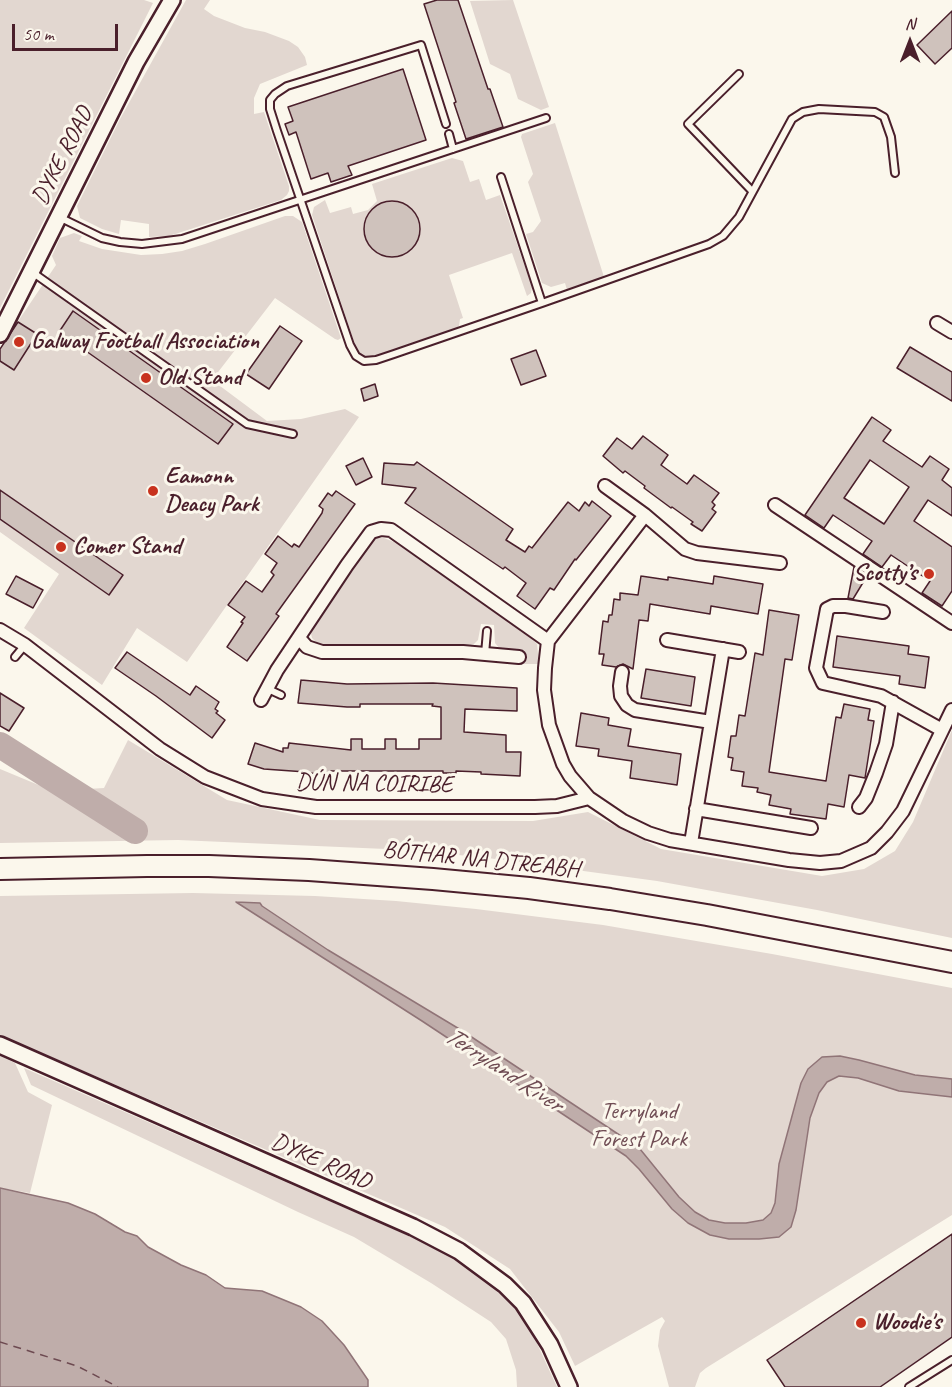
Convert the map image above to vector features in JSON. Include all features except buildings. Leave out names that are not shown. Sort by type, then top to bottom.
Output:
[{"type":"highway","name":"BÓTHAR NA DTREABH","points":[[0,869],[209,866],[309,870],[529,888],[707,915],[952,962]]},
{"type":"street","name":"DYKE ROAD","points":[[0,334],[136,62],[172,0]]},
{"type":"street","points":[[937,323],[952,332]]},
{"type":"street","points":[[605,486],[645,515],[685,549],[705,554],[780,563]]},
{"type":"street","points":[[775,505],[952,623]]},
{"type":"street","points":[[645,515],[548,641],[544,690],[549,724],[563,764],[570,776],[589,798],[623,821],[670,840],[820,863],[840,861],[855,856],[871,848],[903,811],[952,710]]},
{"type":"street","points":[[264,694],[277,670],[371,532],[381,529],[391,530],[548,641]]},
{"type":"street","points":[[883,612],[846,606],[833,606],[827,609],[816,668],[823,683],[881,696],[942,730]]},
{"type":"street","name":"DÚN NA COIRIBE","points":[[0,630],[25,645],[160,749],[205,777],[262,799],[316,807],[535,807],[557,806],[589,798]]},
{"type":"street","points":[[299,638],[307,647],[322,652],[409,651],[519,657]]},
{"type":"street","points":[[667,640],[740,652]]},
{"type":"street","points":[[691,843],[723,649]]},
{"type":"street","points":[[622,672],[621,696],[627,705],[635,710],[711,722]]},
{"type":"street","points":[[859,807],[873,782],[886,744],[893,702]]},
{"type":"street","points":[[696,809],[811,828]]},
{"type":"street","name":"DYKE ROAD","points":[[0,1045],[413,1227],[459,1251],[505,1285],[523,1303],[550,1345],[569,1387]]},
{"type":"lane","points":[[446,124],[421,45],[286,86],[270,100],[270,110],[350,345],[356,356],[364,361],[394,354],[709,244],[732,228],[792,119],[803,112],[819,110],[875,112],[884,117],[891,137],[895,173]]},
{"type":"lane","points":[[739,74],[688,124],[752,191]]},
{"type":"lane","points":[[58,216],[102,238],[142,244],[164,243],[203,234],[546,118]]},
{"type":"lane","points":[[449,134],[453,148]]},
{"type":"lane","points":[[501,177],[542,303]]},
{"type":"lane","points":[[32,271],[247,424],[293,434]]},
{"type":"lane","points":[[485,654],[487,632]]},
{"type":"lane","points":[[15,657],[25,645]]},
{"type":"lane","points":[[264,694],[281,695]]},
{"type":"lane","points":[[909,1387],[952,1360]]},
{"type":"green space","points":[[0,0],[144,0],[153,3],[0,308]]},
{"type":"green space","points":[[186,0],[210,0],[204,9],[214,16],[289,41],[298,47],[305,57],[307,65],[260,84],[254,98],[254,114],[264,112],[289,191],[281,200],[169,236],[149,237],[149,224],[121,220],[119,234],[102,229],[80,218],[77,206],[120,119]]},
{"type":"green space","points":[[513,0],[549,107],[541,110],[518,99],[510,74],[490,64],[470,1]]},
{"type":"green space","points":[[555,123],[604,277],[567,290],[565,283],[551,287],[542,283],[526,234],[533,232],[541,221],[528,182],[533,174],[521,137],[522,134]]},
{"type":"green space","points":[[452,158],[463,161],[470,182],[479,179],[486,200],[500,195],[532,287],[531,293],[527,296],[512,253],[449,275],[463,318],[460,319],[459,326],[373,357],[363,356],[356,348],[312,215],[314,207],[325,200],[330,213],[351,207],[353,214],[368,210],[377,201],[372,184]]},
{"type":"green space","name":"Eamonn Deacy Park","points":[[285,216],[293,216],[302,222],[341,338],[335,339],[275,298],[212,380],[267,421],[301,419],[345,409],[359,417],[187,662],[137,628],[102,685],[24,628],[59,574],[0,532],[0,348],[56,265],[52,256],[60,238],[74,233],[82,236],[79,241],[102,249],[141,255],[162,254],[205,244]]},
{"type":"green space","points":[[377,538],[394,542],[529,636],[537,644],[539,664],[521,664],[521,651],[500,649],[495,643],[494,625],[481,624],[478,640],[467,646],[326,647],[317,643],[312,638],[310,629]]},
{"type":"green space","points":[[952,730],[952,938],[817,910],[657,881],[488,858],[409,850],[178,840],[0,843],[0,769],[53,791],[104,788],[128,740],[227,800],[320,820],[533,821],[588,812],[661,849],[822,876],[864,869],[895,851],[913,822]]},
{"type":"green space","name":"Terryland Forest Park","points":[[193,893],[315,896],[476,909],[603,925],[952,988],[952,1215],[706,1368],[700,1373],[695,1387],[669,1387],[658,1346],[660,1330],[665,1321],[662,1317],[575,1366],[559,1332],[510,1269],[445,1227],[0,1035],[0,896]]},
{"type":"green space","points":[[0,1056],[15,1063],[28,1092],[52,1105],[30,1193],[0,1188]]},
{"type":"green space","points":[[24,1068],[414,1238],[447,1255],[484,1280],[514,1306],[535,1339],[557,1387],[517,1387],[516,1370],[506,1339],[491,1322],[431,1283],[354,1237],[31,1085]]},
{"type":"water","points":[[236,902],[260,903],[328,950],[461,1030],[621,1136],[640,1149],[679,1197],[695,1212],[709,1220],[746,1223],[763,1220],[771,1213],[775,1203],[779,1164],[801,1083],[808,1069],[822,1057],[840,1056],[915,1075],[952,1079],[952,1097],[899,1091],[858,1078],[839,1076],[827,1082],[819,1093],[810,1118],[796,1210],[791,1227],[779,1237],[759,1239],[729,1239],[710,1235],[688,1223],[672,1209],[626,1156]]},
{"type":"water","points":[[0,1188],[68,1203],[137,1236],[148,1247],[181,1265],[206,1275],[225,1288],[262,1291],[301,1307],[322,1321],[344,1345],[368,1380],[368,1387],[0,1387]]},
{"type":"waterway","name":"Terryland River","points":[[0,745],[135,831]]},
{"type":"ferry route","points":[[0,1342],[77,1366],[118,1387]]},
{"type":"place","name":"Galway Football Association","points":[[19,342]]},
{"type":"place","name":"Old Stand","points":[[146,378]]},
{"type":"place","name":"Eamonn Deacy Park","points":[[153,491]]},
{"type":"place","name":"Comer Stand","points":[[61,547]]},
{"type":"place","name":"Scotty’s","points":[[929,574]]},
{"type":"place","name":"Woodie's","points":[[861,1323]]}]
